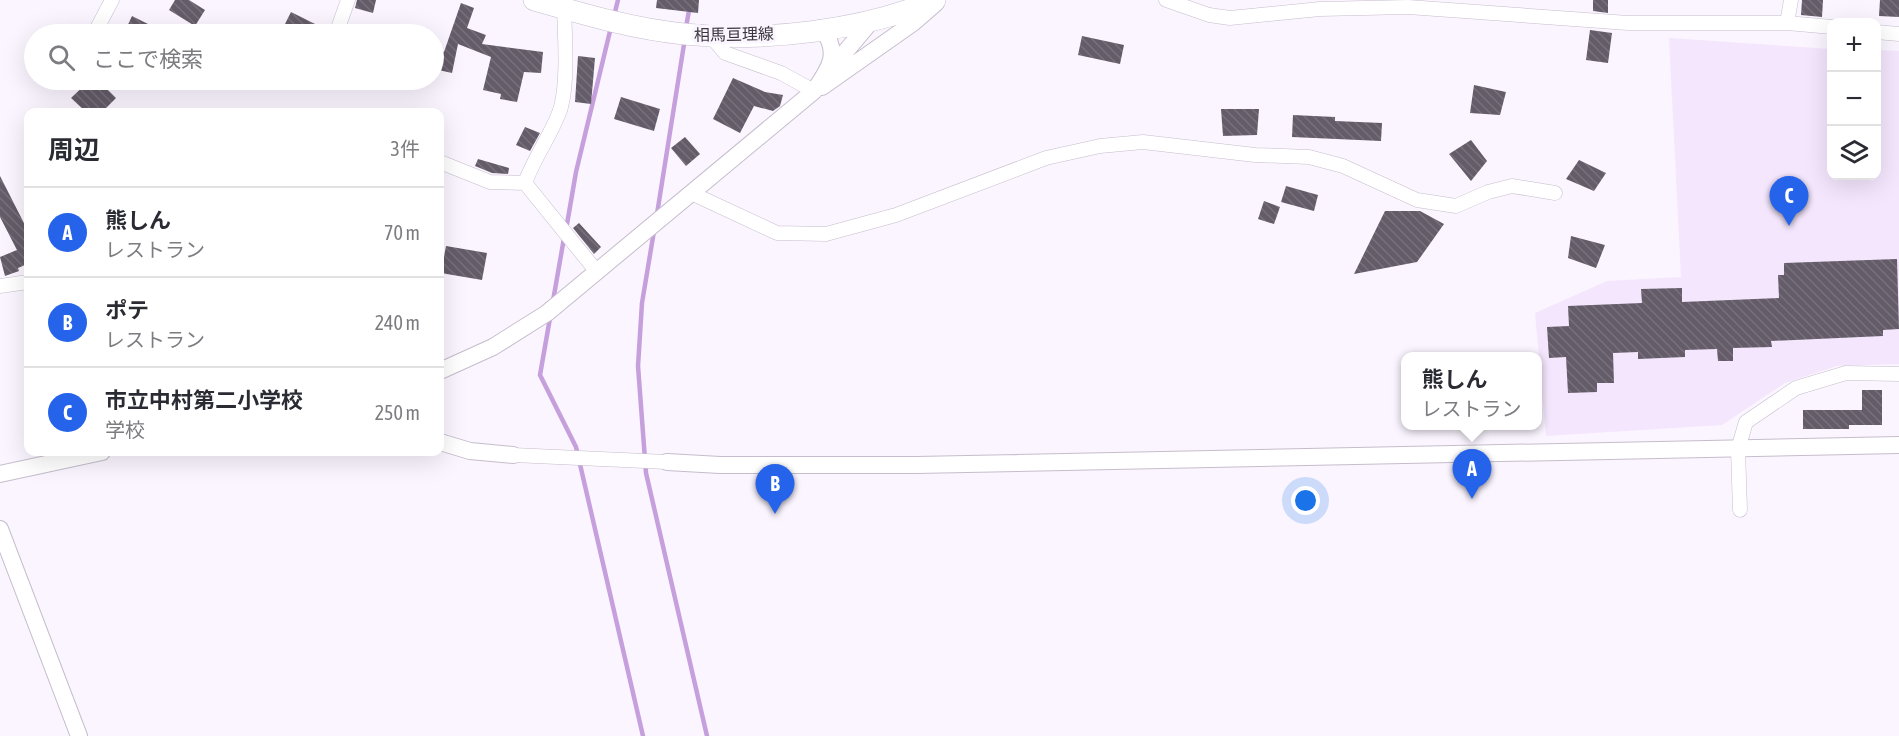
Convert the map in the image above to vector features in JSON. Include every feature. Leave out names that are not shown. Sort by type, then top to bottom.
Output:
[{"type":"main road","name":"相馬亘理線","points":[[534,0],[623,25],[711,36],[738,37],[822,28],[873,19],[937,0]]},
{"type":"street","points":[[99,24],[112,0]]},
{"type":"street","points":[[340,24],[348,0]]},
{"type":"street","points":[[444,369],[502,341],[547,313],[814,91],[913,23],[937,0]]},
{"type":"street","points":[[1166,0],[1209,15],[1230,18],[1320,9],[1408,7],[1628,23],[1787,23],[1827,27]]},
{"type":"street","points":[[1787,23],[1791,0]]},
{"type":"street","points":[[525,183],[533,160],[561,107],[565,53],[564,9]]},
{"type":"street","points":[[814,91],[873,19]]},
{"type":"street","points":[[822,28],[830,39],[832,54],[829,71]]},
{"type":"street","points":[[1881,32],[1899,34]]},
{"type":"street","points":[[711,36],[725,53],[781,73],[814,91]]},
{"type":"street","points":[[691,193],[777,233],[826,234],[896,215],[1046,158],[1100,146],[1143,142],[1255,154],[1309,157],[1343,166],[1417,200],[1456,206],[1488,192],[1512,186],[1555,193]]},
{"type":"street","points":[[444,164],[490,182],[525,183],[597,272]]},
{"type":"street","points":[[0,286],[24,283]]},
{"type":"street","points":[[1740,510],[1738,449],[1746,422],[1796,388],[1846,373],[1899,374]]},
{"type":"street","points":[[444,443],[470,451],[513,455],[720,465],[916,465],[1303,455],[1899,445]]},
{"type":"street","points":[[0,474],[83,456]]},
{"type":"street","points":[[0,529],[79,736]]},
{"type":"shaded area","points":[[1669,38],[1827,49],[1827,180],[1881,180],[1881,50],[1899,51],[1899,364],[1837,366],[1785,383],[1722,425],[1546,436],[1542,391],[1542,352],[1538,352],[1535,313],[1607,281],[1681,277]]},
{"type":"building","points":[[175,0],[189,0],[205,10],[196,24],[192,24],[169,10]]},
{"type":"building","points":[[357,0],[376,0],[373,13],[355,8]]},
{"type":"building","points":[[657,0],[699,0],[698,13],[656,8]]},
{"type":"building","points":[[1593,0],[1608,0],[1608,13],[1593,11]]},
{"type":"building","points":[[1802,0],[1823,0],[1822,17],[1801,15]]},
{"type":"building","points":[[1880,0],[1899,0],[1899,17],[1879,16]]},
{"type":"building","points":[[461,3],[474,8],[467,28],[486,35],[482,44],[543,52],[541,73],[524,72],[517,102],[500,99],[501,94],[483,90],[491,57],[458,44],[452,73],[444,71],[444,52]]},
{"type":"building","points":[[291,12],[315,24],[285,24]]},
{"type":"building","points":[[132,16],[148,24],[128,24]]},
{"type":"building","points":[[1590,30],[1612,33],[1608,63],[1586,60]]},
{"type":"building","points":[[1082,36],[1124,45],[1120,64],[1078,55]]},
{"type":"building","points":[[578,56],[595,58],[591,104],[575,102]]},
{"type":"building","points":[[733,78],[765,92],[783,95],[780,106],[773,111],[754,106],[740,133],[713,119]]},
{"type":"building","points":[[1474,85],[1506,92],[1500,115],[1470,113]]},
{"type":"building","points":[[79,90],[108,90],[116,98],[106,108],[82,108],[71,98]]},
{"type":"building","points":[[621,97],[660,109],[654,131],[614,119]]},
{"type":"building","points":[[1221,109],[1259,109],[1257,135],[1223,136]]},
{"type":"building","points":[[1293,115],[1335,117],[1335,121],[1382,123],[1381,141],[1292,137]]},
{"type":"building","points":[[525,127],[540,133],[530,151],[516,145]]},
{"type":"building","points":[[685,137],[700,154],[686,166],[671,148]]},
{"type":"building","points":[[1471,140],[1487,161],[1471,181],[1449,154]]},
{"type":"building","points":[[478,159],[509,168],[508,174],[492,173],[475,166]]},
{"type":"building","points":[[1579,160],[1606,173],[1594,191],[1566,179]]},
{"type":"building","points":[[0,176],[24,223],[24,265],[18,268],[19,271],[5,276],[0,257],[17,250],[0,217]]},
{"type":"building","points":[[1286,186],[1318,195],[1314,211],[1281,202]]},
{"type":"building","points":[[1264,201],[1280,207],[1274,224],[1258,219]]},
{"type":"building","points":[[1385,211],[1420,211],[1444,224],[1417,262],[1354,274]]},
{"type":"building","points":[[579,223],[601,247],[594,254],[573,228]]},
{"type":"building","points":[[1571,236],[1605,245],[1596,268],[1568,258]]},
{"type":"building","points":[[446,246],[487,253],[482,280],[444,274]]},
{"type":"building","points":[[1897,259],[1899,329],[1883,330],[1883,336],[1771,341],[1772,347],[1733,348],[1733,361],[1718,361],[1717,349],[1685,350],[1685,357],[1638,359],[1638,352],[1613,353],[1614,383],[1597,383],[1597,392],[1568,393],[1566,357],[1549,358],[1547,327],[1569,326],[1568,306],[1642,303],[1641,289],[1682,288],[1682,302],[1779,298],[1778,275],[1784,275],[1784,263]]},
{"type":"building","points":[[1862,390],[1882,390],[1882,425],[1849,425],[1849,429],[1803,429],[1803,410],[1862,410]]},
{"type":"waterway","points":[[614,16],[618,0]]},
{"type":"waterway","points":[[686,27],[691,0]]},
{"type":"waterway","points":[[566,230],[576,172],[611,27]]},
{"type":"waterway","points":[[657,214],[685,38]]},
{"type":"waterway","points":[[654,231],[642,303],[638,366],[646,473],[707,736]]},
{"type":"waterway","points":[[553,301],[564,238]]},
{"type":"waterway","points":[[550,318],[540,375],[576,447],[643,736]]},
{"type":"place","name":"市立中村第二小学校","points":[[1789,226]]},
{"type":"place","name":"熊しん","points":[[1472,499]]},
{"type":"place","name":"ポテ","points":[[775,514]]}]
